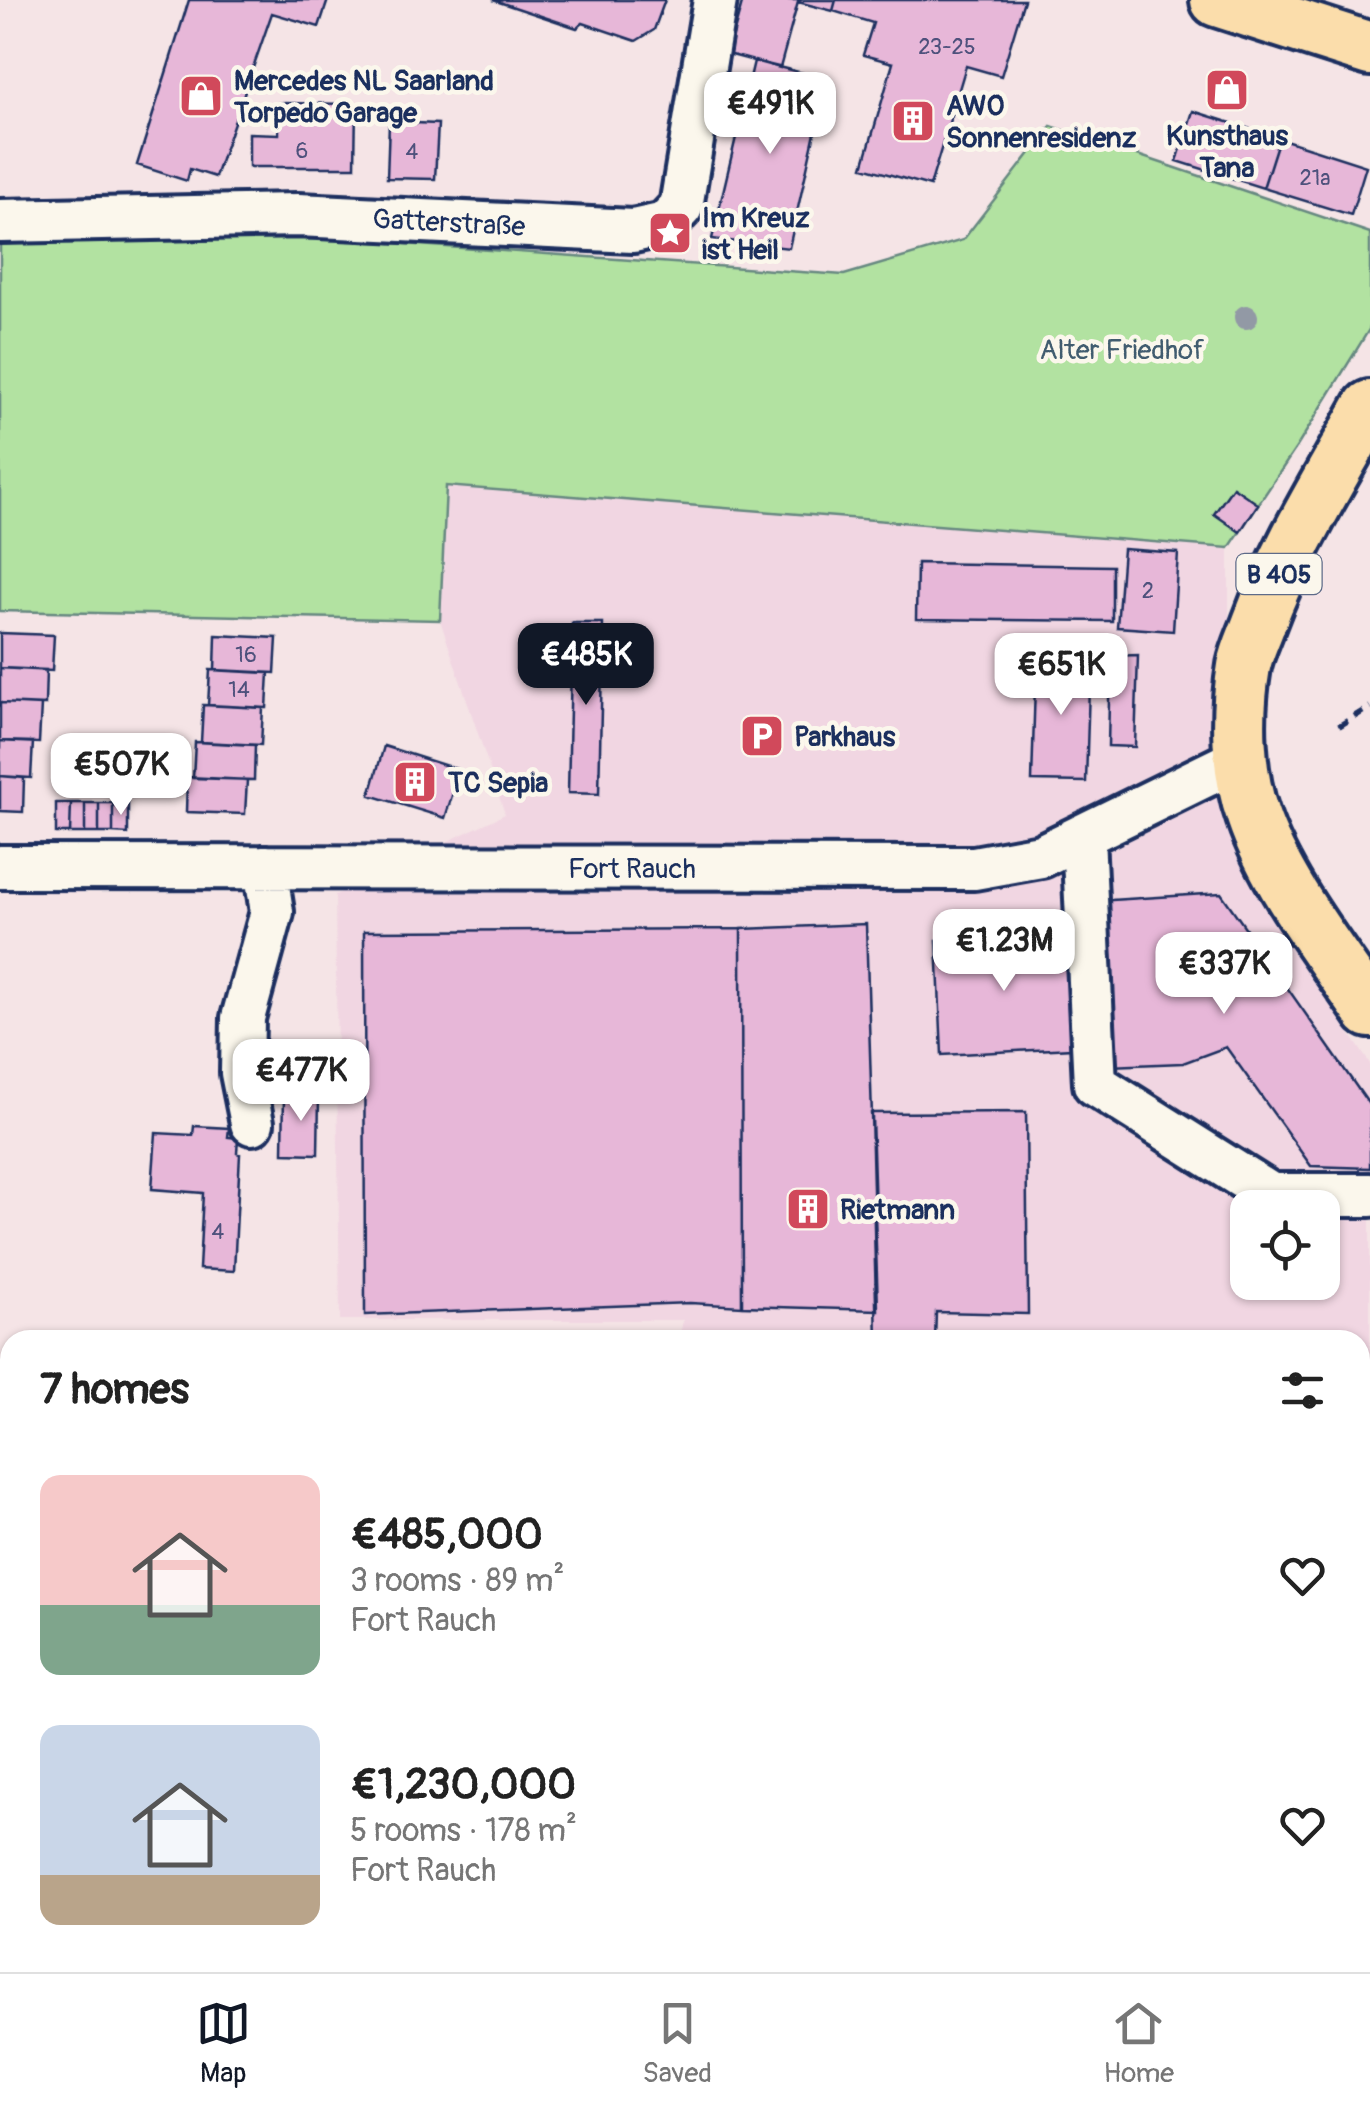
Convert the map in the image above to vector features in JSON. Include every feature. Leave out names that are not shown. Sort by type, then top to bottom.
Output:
[{"type":"main road","points":[[1217,0],[1297,12],[1370,49]]},
{"type":"main road","name":"B 405","points":[[1363,437],[1287,557],[1244,663],[1241,758],[1252,814],[1270,856],[1370,1011]]},
{"type":"street","name":"Gatterstraße","points":[[0,221],[298,215],[633,232],[665,224],[680,207],[715,0]]},
{"type":"street","name":"Fort Rauch","points":[[0,867],[974,868],[1041,856],[1241,758]]},
{"type":"street","points":[[1084,836],[1095,1084],[1271,1195],[1370,1195]]},
{"type":"street","points":[[252,1124],[242,1073],[242,1018],[272,912],[266,867]]},
{"type":"path","points":[[1339,726],[1370,707]]},
{"type":"shaded area","points":[[445,486],[900,509],[1229,548],[1229,627],[1216,715],[1231,813],[1262,901],[1370,1064],[1370,1330],[681,1330],[683,1320],[340,1320],[335,895],[505,814],[440,620]]},
{"type":"green space","name":"Alter Friedhof","points":[[1051,126],[1370,233],[1370,328],[1229,548],[446,486],[440,620],[0,611],[0,241],[334,239],[844,275],[963,240]]},
{"type":"building","name":"Mercedes NL Saarland Torpedo Garage","points":[[189,0],[328,0],[319,27],[272,13],[215,177],[190,169],[187,181],[137,165]]},
{"type":"building","name":"Mercedes NL Saarland Torpedo Garage","points":[[493,0],[665,0],[654,30],[636,41],[583,23],[577,28]]},
{"type":"building","points":[[743,0],[836,0],[833,11],[798,2],[780,68],[728,54]]},
{"type":"building","name":"AWO Sonnenresidenz","points":[[836,0],[1024,0],[1001,76],[966,66],[930,186],[863,167],[893,63],[863,55],[873,23],[833,11]]},
{"type":"building","points":[[754,61],[827,79],[789,248],[712,239]]},
{"type":"building","points":[[279,103],[356,104],[355,167],[249,167],[249,133],[279,134]]},
{"type":"building","points":[[1193,111],[1279,138],[1263,188],[1177,161]]},
{"type":"building","points":[[389,122],[438,124],[435,179],[387,178]]},
{"type":"building","points":[[1279,138],[1366,166],[1351,215],[1263,188]]},
{"type":"building","points":[[1233,487],[1258,504],[1240,532],[1214,514]]},
{"type":"building","points":[[1123,549],[1178,553],[1173,631],[1117,627]]},
{"type":"building","points":[[917,563],[1112,566],[1112,621],[916,619]]},
{"type":"building","points":[[572,623],[603,623],[599,794],[568,793]]},
{"type":"building","points":[[0,633],[54,635],[52,671],[0,668]]},
{"type":"building","points":[[216,635],[277,638],[275,673],[215,670]]},
{"type":"building","points":[[1036,653],[1090,655],[1086,782],[1032,781]]},
{"type":"building","points":[[1138,655],[1135,747],[1108,746],[1110,656]]},
{"type":"building","points":[[0,668],[46,670],[45,705],[0,703]]},
{"type":"building","points":[[210,670],[269,673],[267,708],[208,705]]},
{"type":"building","points":[[0,703],[41,705],[39,743],[0,741]]},
{"type":"building","points":[[203,705],[263,708],[261,745],[201,742]]},
{"type":"building","points":[[0,741],[33,742],[31,778],[0,776]]},
{"type":"building","points":[[195,742],[255,745],[254,780],[193,778]]},
{"type":"building","name":"TC Sepia","points":[[384,746],[460,770],[445,818],[370,795]]},
{"type":"building","points":[[0,776],[24,778],[23,812],[0,811]]},
{"type":"building","points":[[187,777],[247,780],[245,814],[186,812]]},
{"type":"building","points":[[56,803],[71,803],[70,833],[56,833]]},
{"type":"building","points":[[71,803],[85,803],[85,833],[70,833]]},
{"type":"building","points":[[85,803],[99,803],[99,833],[85,833]]},
{"type":"building","points":[[99,803],[113,803],[113,833],[99,833]]},
{"type":"building","points":[[113,803],[128,803],[128,834],[113,833]]},
{"type":"building","points":[[1221,893],[1370,1106],[1370,1168],[1311,1166],[1226,1047],[1183,1063],[1109,1066],[1096,901]]},
{"type":"building","name":"Rietmann","points":[[866,924],[878,1310],[742,1306],[741,929]]},
{"type":"building","points":[[741,929],[742,1306],[690,1303],[365,1315],[364,931]]},
{"type":"building","points":[[1067,934],[1072,1048],[942,1055],[937,940]]},
{"type":"building","points":[[284,1095],[319,1095],[318,1154],[283,1153]]},
{"type":"building","points":[[1026,1112],[1028,1314],[936,1312],[935,1330],[877,1330],[871,1113]]},
{"type":"building","points":[[194,1126],[229,1128],[228,1137],[238,1138],[234,1271],[199,1269],[203,1193],[152,1189],[156,1133],[193,1135]]},
{"type":"place","name":"Kunsthaus Tana","points":[[1227,90]]},
{"type":"place","name":"Mercedes NL Saarland Torpedo Garage","points":[[201,96]]},
{"type":"place","name":"AWO Sonnenresidenz","points":[[913,121]]},
{"type":"place","name":"Im Kreuz ist Heil","points":[[670,233]]},
{"type":"place","name":"Parkhaus","points":[[762,736]]},
{"type":"place","name":"TC Sepia","points":[[415,782]]},
{"type":"place","name":"Rietmann","points":[[808,1209]]}]
